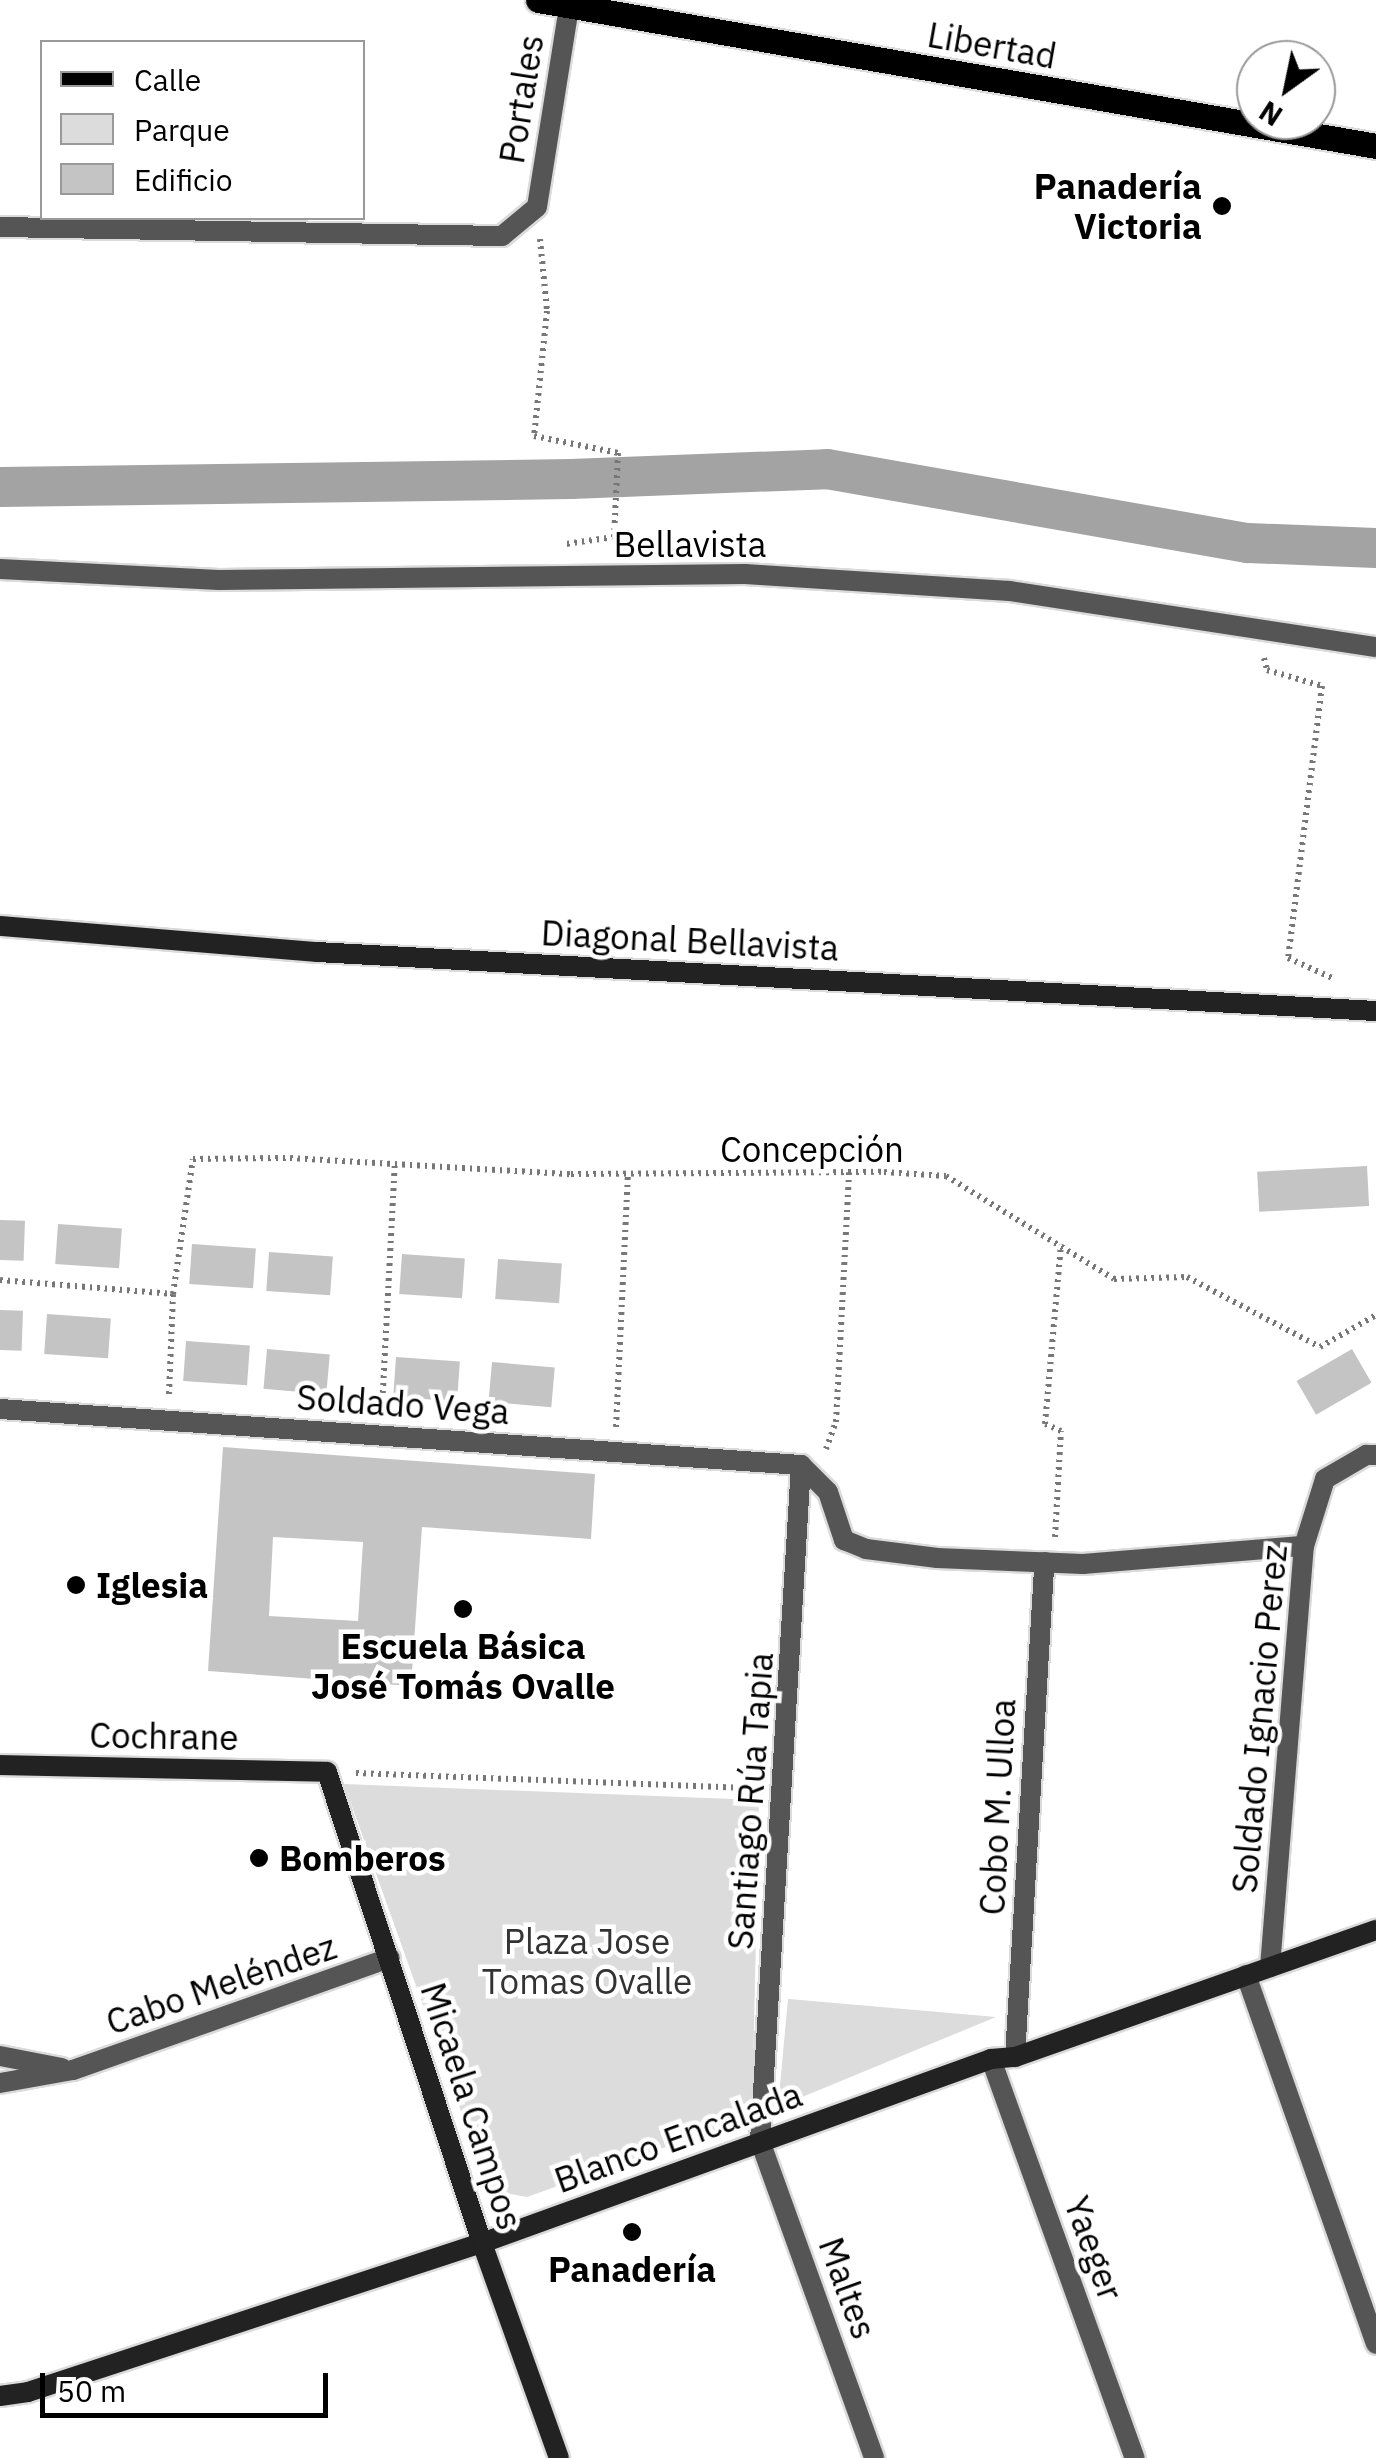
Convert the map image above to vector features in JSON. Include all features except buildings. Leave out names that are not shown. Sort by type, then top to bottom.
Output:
[{"type":"main road","name":"Libertad","points":[[538,0],[1376,146]]},
{"type":"street","name":"Portales","points":[[537,207],[569,3]]},
{"type":"street","points":[[0,227],[502,236],[537,207]]},
{"type":"street","name":"Bellavista","points":[[0,569],[219,580],[745,574],[1009,591],[1376,647]]},
{"type":"street","name":"Diagonal Bellavista","points":[[0,926],[316,952],[1376,1011]]},
{"type":"street","name":"Soldado Vega","points":[[0,1409],[615,1452],[809,1472]]},
{"type":"street","name":"Soldado Ignacio Perez","points":[[1270,1967],[1304,1546],[1325,1479],[1366,1455],[1376,1456]]},
{"type":"street","points":[[809,1472],[828,1492],[844,1540],[866,1549],[937,1558],[1083,1564],[1304,1546]]},
{"type":"street","name":"Santiago Rúa Tapia","points":[[760,2140],[809,1472]]},
{"type":"street","name":"Cobo M. Ulloa","points":[[1014,2056],[1049,1562]]},
{"type":"street","name":"Cochrane","points":[[0,1765],[328,1772]]},
{"type":"street","name":"Micaela Campos","points":[[328,1772],[482,2243],[559,2458]]},
{"type":"street","name":"Blanco Encalada","points":[[0,2396],[47,2386],[482,2243],[760,2140],[1376,1930]]},
{"type":"street","name":"Cabo Meléndez","points":[[0,2083],[73,2070],[390,1958]]},
{"type":"street","points":[[1246,1975],[1376,2344]]},
{"type":"street","name":"Cabo Meléndez","points":[[0,2056],[73,2070]]},
{"type":"street","name":"Yaeger","points":[[991,2060],[1135,2458]]},
{"type":"street","name":"Maltes","points":[[760,2140],[874,2458]]},
{"type":"path","points":[[537,207],[547,310],[534,436],[618,453],[614,537]]},
{"type":"path","points":[[1255,628],[1267,670],[1322,686],[1288,958],[1341,982]]},
{"type":"path","name":"Concepción","points":[[174,1294],[193,1159],[628,1174],[849,1172],[946,1176],[1114,1278],[1187,1277],[1320,1347],[1376,1315]]},
{"type":"path","points":[[381,1435],[395,1164]]},
{"type":"path","points":[[809,1472],[836,1422],[849,1172]]},
{"type":"path","points":[[615,1452],[628,1174]]},
{"type":"path","points":[[1049,1562],[1061,1431],[1045,1424],[1061,1244]]},
{"type":"path","points":[[0,1280],[174,1294],[168,1420]]},
{"type":"path","points":[[328,1772],[785,1789]]},
{"type":"green space","name":"Plaza Jose Tomas Ovalle","points":[[344,1784],[759,1800],[752,2116],[527,2197],[489,2190]]},
{"type":"green space","points":[[789,1999],[996,2017],[778,2107]]},
{"type":"waterway","points":[[0,487],[571,479],[827,469],[1248,543],[1376,548]]},
{"type":"place","name":"Panadería Victoria","points":[[1222,206]]},
{"type":"place","name":"Iglesia","points":[[76,1585]]},
{"type":"place","name":"Escuela Básica José Tomás Ovalle","points":[[463,1609]]},
{"type":"place","name":"Bomberos","points":[[259,1858]]},
{"type":"place","name":"Panadería","points":[[632,2232]]}]
